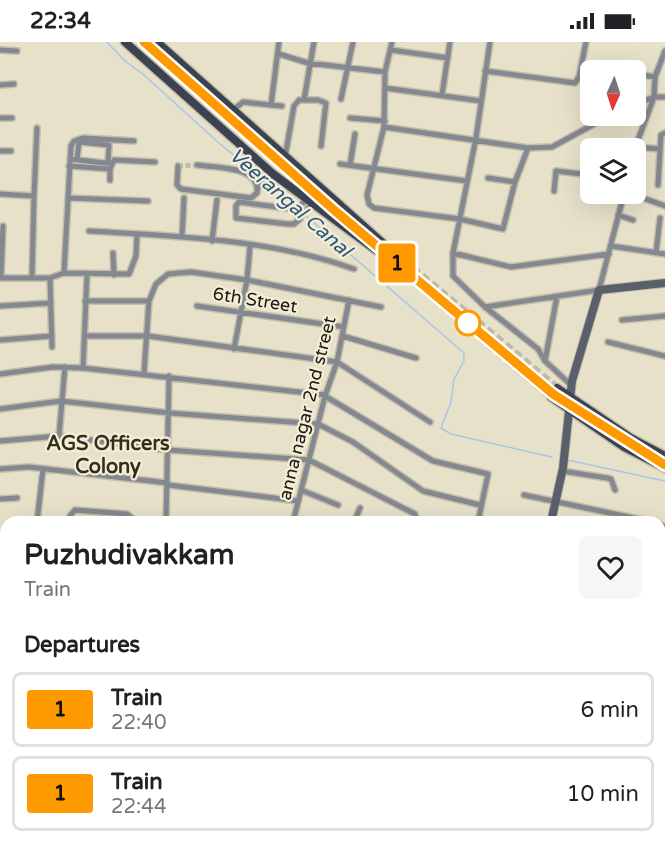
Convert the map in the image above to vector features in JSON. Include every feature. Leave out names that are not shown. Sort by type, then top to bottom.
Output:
[{"type":"main road","points":[[125,42],[268,177],[310,201],[366,242],[391,256],[374,233],[157,42]]},
{"type":"main road","points":[[366,242],[374,233]]},
{"type":"main road","points":[[557,388],[570,399],[631,438],[665,456]]},
{"type":"main road","points":[[551,397],[568,411],[624,447],[665,468]]},
{"type":"main road","points":[[624,447],[631,438]]},
{"type":"street","points":[[271,105],[279,42]]},
{"type":"street","points":[[304,99],[314,42]]},
{"type":"street","points":[[341,99],[353,42]]},
{"type":"street","points":[[392,42],[385,72],[385,124],[367,195],[369,204],[374,208],[460,219],[503,229],[515,182],[528,147]]},
{"type":"street","points":[[442,95],[450,42]]},
{"type":"street","points":[[490,42],[476,138],[453,253],[453,276],[485,307],[538,349],[545,361],[571,385]]},
{"type":"street","points":[[582,60],[586,42]]},
{"type":"street","points":[[0,50],[17,51]]},
{"type":"street","points":[[391,50],[448,58]]},
{"type":"street","points":[[639,138],[654,97],[655,77],[665,51]]},
{"type":"street","points":[[279,54],[309,63],[385,72]]},
{"type":"street","points":[[485,71],[575,83],[580,72]]},
{"type":"street","points":[[646,76],[655,77]]},
{"type":"street","points":[[0,85],[14,84]]},
{"type":"street","points":[[385,88],[481,101]]},
{"type":"street","points":[[646,100],[654,97],[665,98]]},
{"type":"street","points":[[285,157],[294,106],[296,102],[304,99],[326,103],[321,146]]},
{"type":"street","points":[[233,110],[243,102],[282,106]]},
{"type":"street","points":[[350,117],[528,147],[552,147],[591,126]]},
{"type":"street","points":[[0,118],[12,118]]},
{"type":"street","points":[[32,278],[37,128]]},
{"type":"street","points":[[658,185],[662,174],[661,135],[665,133]]},
{"type":"street","points":[[350,165],[354,134]]},
{"type":"street","points":[[64,273],[69,163],[75,145],[74,141],[134,141]]},
{"type":"street","points":[[69,163],[77,160],[108,163],[109,145],[95,141]]},
{"type":"street","points":[[75,145],[77,160]]},
{"type":"street","points":[[646,148],[660,149]]},
{"type":"street","points":[[0,151],[11,151]]},
{"type":"street","points":[[110,180],[110,169],[114,160],[155,162]]},
{"type":"street","points":[[69,163],[110,169]]},
{"type":"street","points":[[340,164],[467,181]]},
{"type":"street","points":[[197,165],[249,173],[258,187]]},
{"type":"street","points":[[178,166],[177,185],[181,189],[251,198],[256,197],[258,187],[268,177]]},
{"type":"street","points":[[554,191],[556,171],[580,174]]},
{"type":"street","points":[[488,178],[515,182]]},
{"type":"street","points":[[0,194],[34,196]]},
{"type":"street","points":[[68,198],[148,201]]},
{"type":"street","points":[[182,236],[184,198]]},
{"type":"street","points":[[646,199],[665,206]]},
{"type":"street","points":[[212,241],[217,200]]},
{"type":"street","points":[[300,212],[239,202],[235,216],[287,224],[297,223],[300,212],[310,201]]},
{"type":"street","points":[[570,399],[571,385],[621,204]]},
{"type":"street","points":[[618,215],[633,220]]},
{"type":"street","points":[[656,253],[660,218]]},
{"type":"street","points":[[3,226],[1,278],[50,278],[64,273],[129,274],[136,256],[138,234]]},
{"type":"street","points":[[89,231],[182,236],[310,256],[354,269]]},
{"type":"street","points":[[234,349],[247,280],[250,246]]},
{"type":"street","points":[[611,246],[665,254]]},
{"type":"street","points":[[113,253],[114,275]]},
{"type":"street","points":[[453,253],[510,267],[609,254]]},
{"type":"street","points":[[144,374],[149,301],[156,284],[168,274],[192,272],[247,280],[381,307]]},
{"type":"street","points":[[83,368],[87,275]]},
{"type":"street","points":[[50,278],[52,347]]},
{"type":"street","points":[[485,307],[665,283]]},
{"type":"street","points":[[545,361],[557,296]]},
{"type":"street","name":"anna nagar 2nd street","points":[[294,516],[325,395],[337,362],[349,300]]},
{"type":"street","points":[[85,301],[149,301]]},
{"type":"street","points":[[0,306],[51,303]]},
{"type":"street","name":"6th Street","points":[[197,306],[240,314],[344,327]]},
{"type":"street","points":[[622,320],[665,316]]},
{"type":"street","points":[[0,340],[52,336]]},
{"type":"street","points":[[85,336],[148,336],[337,362],[430,422]]},
{"type":"street","points":[[343,336],[416,358]]},
{"type":"street","points":[[608,342],[665,356]]},
{"type":"street","points":[[59,436],[64,367]]},
{"type":"street","points":[[0,374],[64,367],[83,368],[325,395],[433,461],[488,474],[479,516]]},
{"type":"street","points":[[166,516],[169,376]]},
{"type":"street","points":[[0,409],[61,401],[170,413],[318,424],[353,442],[423,491],[480,505]]},
{"type":"street","points":[[552,516],[562,470],[568,411]]},
{"type":"street","points":[[0,441],[59,436],[168,450],[309,460],[416,516]]},
{"type":"street","points":[[0,469],[29,467],[298,501]]},
{"type":"street","points":[[38,516],[43,469]]},
{"type":"street","points":[[562,470],[612,479],[615,490]]},
{"type":"street","points":[[301,490],[338,506]]},
{"type":"street","points":[[524,495],[625,516]]},
{"type":"street","points":[[0,499],[17,498]]},
{"type":"street","points":[[357,516],[360,508]]},
{"type":"street","points":[[70,516],[75,510],[127,514],[128,516]]},
{"type":"waterway","name":"Veerangal Canal","points":[[107,42],[125,61],[144,75],[220,144],[264,179]]},
{"type":"waterway","name":"Veerangal Canal","points":[[268,182],[295,207]]},
{"type":"waterway","name":"Veerangal Canal","points":[[306,216],[464,353],[464,361],[454,379],[451,402],[441,428],[451,434],[552,457]]},
{"type":"waterway","name":"Veerangal Canal","points":[[567,460],[665,481]]},
{"type":"tunnel","points":[[178,166],[197,165]]},
{"type":"tunnel","points":[[394,253],[557,388]]},
{"type":"tunnel","points":[[388,259],[551,397]]},
{"type":"railway","points":[[144,42],[334,210],[553,394],[665,465]]},
{"type":"train","name":"1","points":[[144,42],[334,210],[553,394],[630,445],[665,465]]},
{"type":"district","name":"AGS Officers Colony","points":[[108,456]]}]
